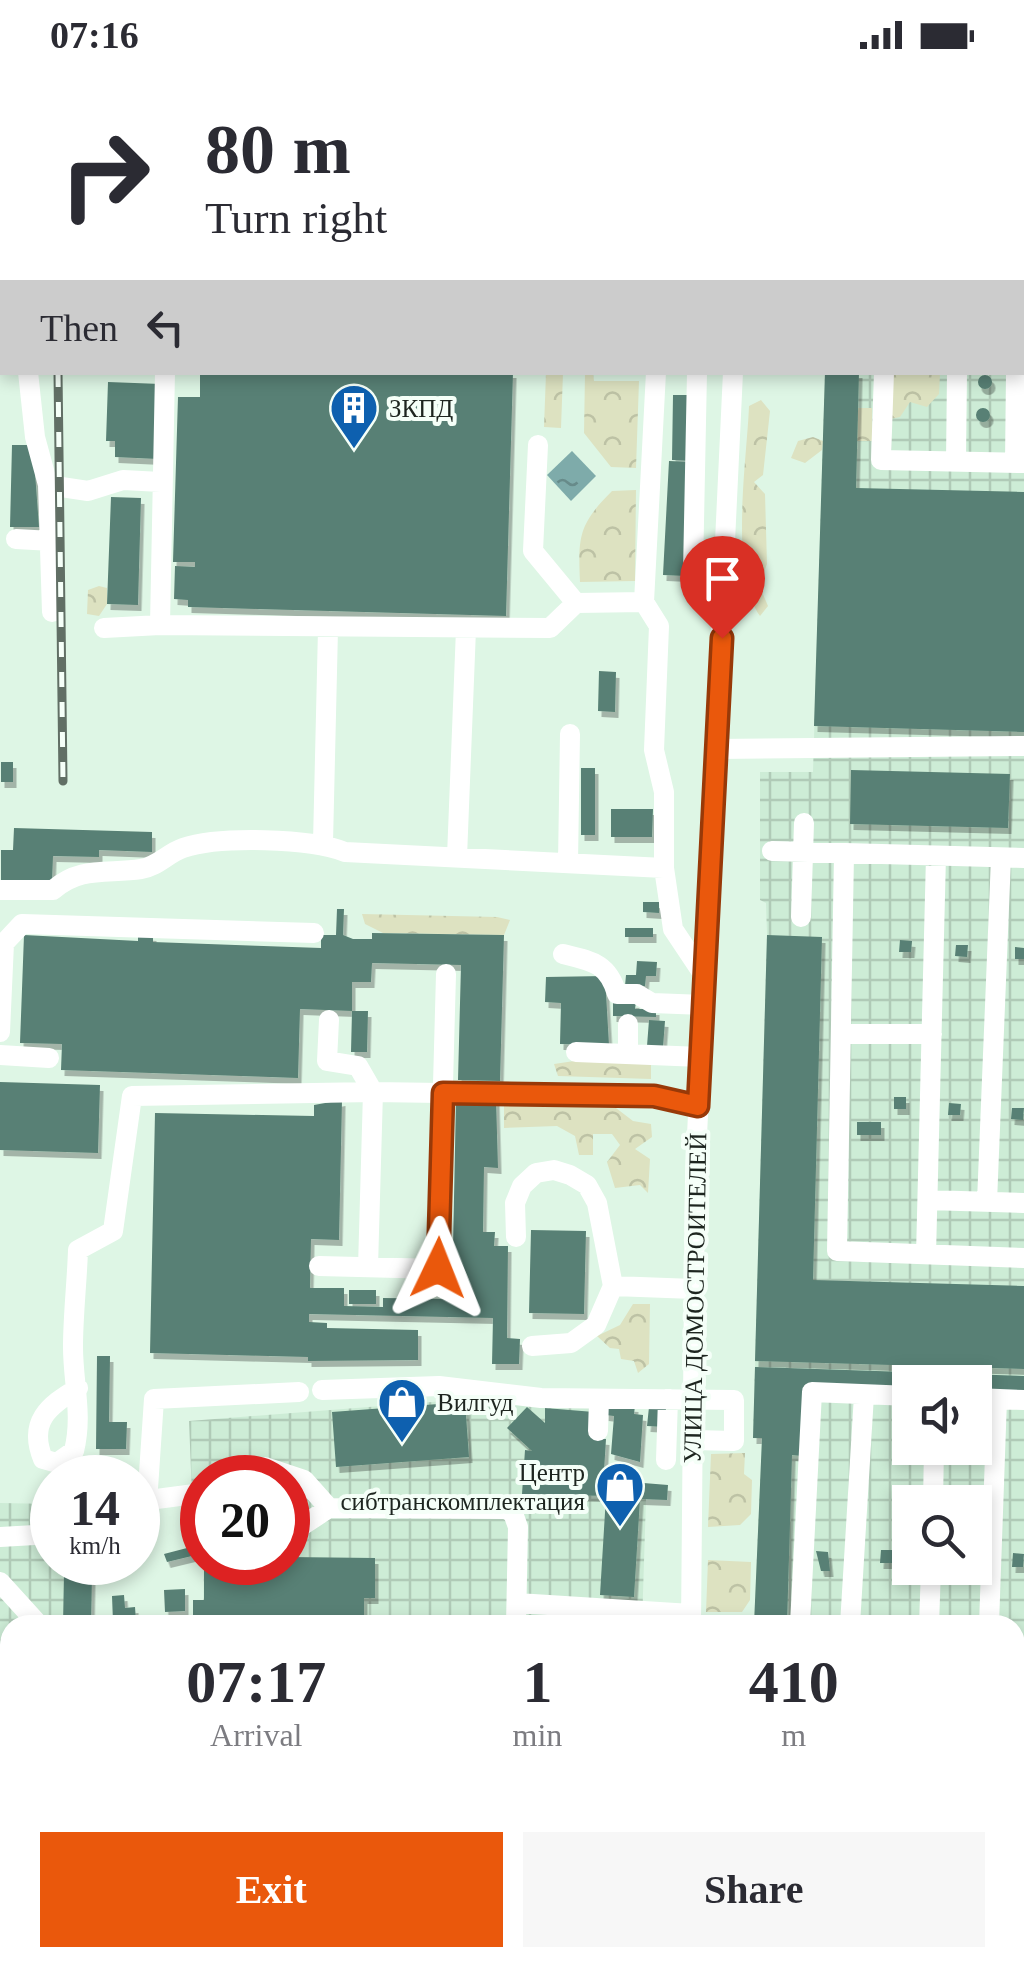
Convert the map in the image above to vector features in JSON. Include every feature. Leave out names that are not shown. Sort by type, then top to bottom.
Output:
[{"type":"street","points":[[28,375],[34,437],[48,484],[52,612]]},
{"type":"street","points":[[160,626],[165,375]]},
{"type":"street","points":[[656,375],[644,602],[659,626],[654,750],[664,792],[664,868],[673,929],[705,977]]},
{"type":"street","points":[[693,572],[697,375]]},
{"type":"street","name":"УЛИЦА ДОМОСТРОИТЕЛЕЙ","points":[[691,1615],[698,1106],[730,489],[732,375]]},
{"type":"street","points":[[884,375],[881,460],[1019,463],[1016,375]]},
{"type":"street","points":[[956,462],[957,375]]},
{"type":"street","points":[[538,445],[533,552],[576,602]]},
{"type":"street","points":[[48,484],[88,491],[123,480],[162,482]]},
{"type":"street","points":[[696,487],[730,489]]},
{"type":"street","points":[[16,540],[52,542]]},
{"type":"street","points":[[104,628],[550,628],[576,602],[644,602]]},
{"type":"street","points":[[323,843],[328,629]]},
{"type":"street","points":[[457,857],[466,629]]},
{"type":"street","points":[[568,863],[570,734]]},
{"type":"street","points":[[717,749],[1024,746]]},
{"type":"street","points":[[801,917],[804,823]]},
{"type":"street","points":[[0,890],[53,890],[70,875],[147,868],[182,848],[216,843],[323,843],[346,852],[664,868]]},
{"type":"street","points":[[772,852],[1024,858]]},
{"type":"street","points":[[844,854],[837,1252],[1024,1258]]},
{"type":"street","points":[[926,1255],[936,856]]},
{"type":"street","points":[[987,1202],[1001,858]]},
{"type":"street","points":[[0,1032],[4,943],[22,924],[314,933]]},
{"type":"street","points":[[563,954],[598,962],[611,972],[617,994],[637,994],[652,1002],[704,1005]]},
{"type":"street","points":[[319,1266],[438,1268],[446,974]]},
{"type":"street","points":[[329,1020],[327,1061],[358,1066],[374,1092],[368,1267]]},
{"type":"street","points":[[628,1024],[628,1053]]},
{"type":"street","points":[[841,1034],[932,1034]]},
{"type":"street","points":[[576,1052],[701,1057]]},
{"type":"street","points":[[0,1055],[49,1058]]},
{"type":"street","points":[[78,1388],[73,1350],[78,1250],[114,1231],[132,1096],[374,1092],[654,1096],[698,1106]]},
{"type":"street","points":[[516,1238],[515,1203],[522,1186],[536,1173],[554,1170],[570,1175],[587,1185],[596,1202],[614,1286],[596,1325],[572,1343],[532,1346]]},
{"type":"street","points":[[928,1200],[1024,1203]]},
{"type":"street","points":[[614,1286],[694,1289]]},
{"type":"street","points":[[322,1390],[440,1386],[541,1398],[734,1400],[734,1441],[692,1440]]},
{"type":"street","points":[[151,1455],[154,1399],[299,1392]]},
{"type":"street","points":[[801,1615],[812,1392],[892,1395]]},
{"type":"street","points":[[851,1615],[864,1394]]},
{"type":"street","points":[[598,1431],[600,1399]]},
{"type":"street","points":[[666,1460],[668,1399]]},
{"type":"street","points":[[992,1399],[1024,1400]]},
{"type":"street","points":[[989,1615],[997,1399]]},
{"type":"street","points":[[310,1487],[329,1508]]},
{"type":"street","points":[[310,1521],[329,1508],[506,1509],[513,1513],[518,1527],[517,1614],[552,1615]]},
{"type":"street","points":[[0,1537],[30,1535]]},
{"type":"street","points":[[0,1582],[30,1615]]},
{"type":"street","points":[[930,1615],[931,1585]]},
{"type":"shaded area","points":[[825,375],[1024,375],[1024,1615],[754,1615],[762,1439],[753,1438],[767,935],[766,903],[760,900],[760,772],[813,772]]},
{"type":"shaded area","points":[[445,1401],[595,1405],[589,1495],[646,1499],[642,1615],[203,1615],[204,1585],[310,1585],[310,1455],[190,1455],[189,1421]]},
{"type":"shaded area","points":[[0,1503],[30,1504],[30,1585],[92,1585],[91,1615],[0,1615]]},
{"type":"green space","points":[[546,375],[563,375],[561,428],[544,427]]},
{"type":"green space","points":[[585,375],[593,375],[594,381],[639,381],[636,468],[611,467],[584,433]]},
{"type":"green space","points":[[892,375],[940,375],[939,394],[927,407],[910,402],[900,417],[891,419]]},
{"type":"green space","points":[[761,400],[770,411],[763,475],[754,482],[765,494],[767,564],[759,585],[768,606],[760,616],[745,573],[742,515],[749,406]]},
{"type":"green space","points":[[858,408],[872,408],[872,441],[857,441]]},
{"type":"green space","points":[[813,437],[823,441],[822,450],[805,463],[791,458],[798,441]]},
{"type":"green space","points":[[636,490],[635,581],[580,582],[581,542],[587,522],[612,491]]},
{"type":"green space","points":[[107,588],[107,604],[99,616],[87,614],[88,590]]},
{"type":"green space","points":[[362,914],[510,920],[504,935],[383,933],[365,924]]},
{"type":"green space","points":[[651,1060],[651,1079],[558,1076],[554,1064]]},
{"type":"green space","points":[[504,1104],[616,1108],[633,1121],[651,1124],[652,1137],[635,1149],[650,1159],[648,1193],[640,1185],[615,1188],[607,1162],[620,1145],[612,1134],[593,1134],[593,1155],[579,1155],[575,1136],[557,1126],[504,1128]]},
{"type":"green space","points":[[633,1304],[650,1304],[649,1364],[638,1373],[634,1361],[621,1359],[619,1349],[610,1348],[597,1336],[620,1325]]},
{"type":"green space","points":[[745,1453],[744,1474],[752,1480],[751,1514],[740,1525],[708,1527],[711,1454]]},
{"type":"green space","points":[[708,1560],[751,1562],[750,1600],[742,1612],[706,1612]]},
{"type":"water","points":[[572,451],[596,476],[571,501],[547,475]]},
{"type":"building","name":"ЗКПД","points":[[200,375],[513,375],[506,616],[188,607],[188,600],[174,599],[175,566],[195,567],[195,562],[173,562],[178,397],[200,397]]},
{"type":"building","points":[[825,375],[859,375],[856,488],[1024,492],[1024,732],[814,726]]},
{"type":"building","points":[[985,375],[992,382],[985,389],[978,382]]},
{"type":"building","points":[[108,382],[161,384],[158,459],[115,457],[115,441],[106,441]]},
{"type":"building","points":[[673,395],[694,395],[692,461],[672,460]]},
{"type":"building","points":[[983,408],[990,415],[983,422],[976,415]]},
{"type":"building","points":[[12,445],[33,445],[39,527],[10,527]]},
{"type":"building","points":[[669,461],[692,462],[686,576],[663,575]]},
{"type":"building","points":[[111,497],[141,498],[138,605],[107,604]]},
{"type":"building","points":[[599,671],[616,672],[615,712],[598,711]]},
{"type":"building","points":[[1,762],[13,762],[13,782],[1,782]]},
{"type":"building","points":[[581,768],[595,768],[595,835],[581,835]]},
{"type":"building","points":[[851,770],[1010,774],[1008,828],[850,824]]},
{"type":"building","points":[[611,809],[653,809],[652,837],[611,837]]},
{"type":"building","points":[[14,828],[152,832],[152,852],[99,850],[99,857],[53,856],[52,882],[1,880],[1,850],[13,850]]},
{"type":"building","points":[[643,902],[659,902],[659,913],[643,912]]},
{"type":"building","points":[[337,909],[344,909],[343,935],[353,939],[372,939],[372,933],[504,935],[500,1081],[458,1080],[461,965],[372,963],[371,982],[352,982],[352,1011],[300,1009],[298,1078],[61,1070],[62,1044],[20,1043],[24,935],[138,941],[138,934],[153,935],[153,942],[321,948],[321,935],[336,935]]},
{"type":"building","points":[[625,928],[653,928],[653,937],[625,937]]},
{"type":"building","points":[[767,935],[822,937],[813,1280],[1024,1286],[1024,1369],[992,1368],[992,1365],[755,1361]]},
{"type":"building","points":[[900,940],[912,941],[911,952],[899,952]]},
{"type":"building","points":[[956,945],[968,945],[967,957],[955,956]]},
{"type":"building","points":[[1015,947],[1024,948],[1024,959],[1015,959]]},
{"type":"building","points":[[637,961],[657,962],[656,976],[646,976],[645,986],[625,986],[626,975],[636,975]]},
{"type":"building","points":[[605,976],[609,1045],[560,1044],[561,1003],[545,1002],[546,977]]},
{"type":"building","points":[[613,1001],[636,1002],[635,1009],[656,1009],[656,1017],[613,1016]]},
{"type":"building","points":[[352,1011],[368,1011],[367,1052],[351,1052]]},
{"type":"building","points":[[649,1020],[665,1021],[663,1047],[647,1046]]},
{"type":"building","points":[[0,1082],[100,1085],[98,1153],[0,1150]]},
{"type":"building","points":[[894,1097],[906,1097],[906,1109],[894,1109]]},
{"type":"building","points":[[456,1098],[496,1099],[498,1168],[484,1167],[483,1232],[495,1232],[494,1246],[508,1246],[507,1338],[520,1339],[519,1364],[492,1364],[493,1318],[309,1314],[309,1322],[327,1323],[327,1328],[418,1330],[418,1360],[308,1361],[308,1357],[150,1353],[155,1113],[314,1116],[314,1105],[342,1100],[339,1240],[311,1239],[310,1288],[344,1288],[344,1306],[383,1307],[383,1298],[452,1299]]},
{"type":"building","points":[[949,1103],[961,1104],[960,1115],[948,1115]]},
{"type":"building","points":[[1012,1108],[1024,1108],[1023,1120],[1011,1119]]},
{"type":"building","points":[[857,1122],[881,1122],[881,1135],[857,1135]]},
{"type":"building","points":[[531,1230],[586,1231],[584,1314],[529,1313]]},
{"type":"building","points":[[349,1290],[376,1290],[376,1304],[349,1304]]},
{"type":"building","points":[[97,1356],[110,1356],[109,1422],[127,1422],[126,1449],[96,1449]]},
{"type":"building","points":[[755,1367],[892,1372],[892,1387],[804,1385],[802,1456],[792,1455],[787,1615],[754,1615],[762,1438],[753,1438]]},
{"type":"building","points":[[992,1375],[1024,1376],[1024,1392],[992,1391]]},
{"type":"building","points":[[465,1402],[469,1457],[336,1467],[332,1412]]},
{"type":"building","points":[[605,1404],[635,1406],[634,1414],[643,1415],[640,1462],[611,1454],[614,1416],[605,1415]]},
{"type":"building","points":[[527,1407],[545,1423],[545,1408],[594,1412],[593,1438],[606,1439],[604,1471],[620,1472],[619,1481],[668,1485],[667,1500],[640,1499],[634,1597],[600,1595],[606,1496],[522,1494],[525,1450],[532,1451],[507,1428]]},
{"type":"building","points":[[649,1407],[666,1408],[665,1427],[647,1426]]},
{"type":"building","points":[[180,1550],[180,1559],[167,1562],[164,1554]]},
{"type":"building","points":[[881,1550],[892,1550],[892,1563],[880,1563]]},
{"type":"building","points":[[816,1551],[828,1552],[830,1571],[821,1571]]},
{"type":"building","points":[[1013,1553],[1024,1554],[1023,1567],[1012,1567]]},
{"type":"building","points":[[310,1557],[375,1558],[375,1598],[364,1598],[364,1615],[193,1615],[193,1600],[204,1600],[204,1585],[310,1585]]},
{"type":"building","points":[[64,1585],[92,1585],[91,1615],[63,1615]]},
{"type":"building","points":[[185,1589],[185,1611],[165,1612],[164,1590]]},
{"type":"building","points":[[124,1595],[125,1608],[135,1607],[136,1615],[113,1615],[112,1596]]},
{"type":"railway","points":[[58,375],[63,781]]},
{"type":"place","name":"ЗКПД","points":[[354,450]]},
{"type":"place","name":"Вилгуд","points":[[402,1444]]},
{"type":"place","name":"Центр сибтранскомплектация","points":[[620,1528]]},
{"type":"route","points":[[438,1268],[443,1093],[654,1096],[698,1106],[722,638]]}]
